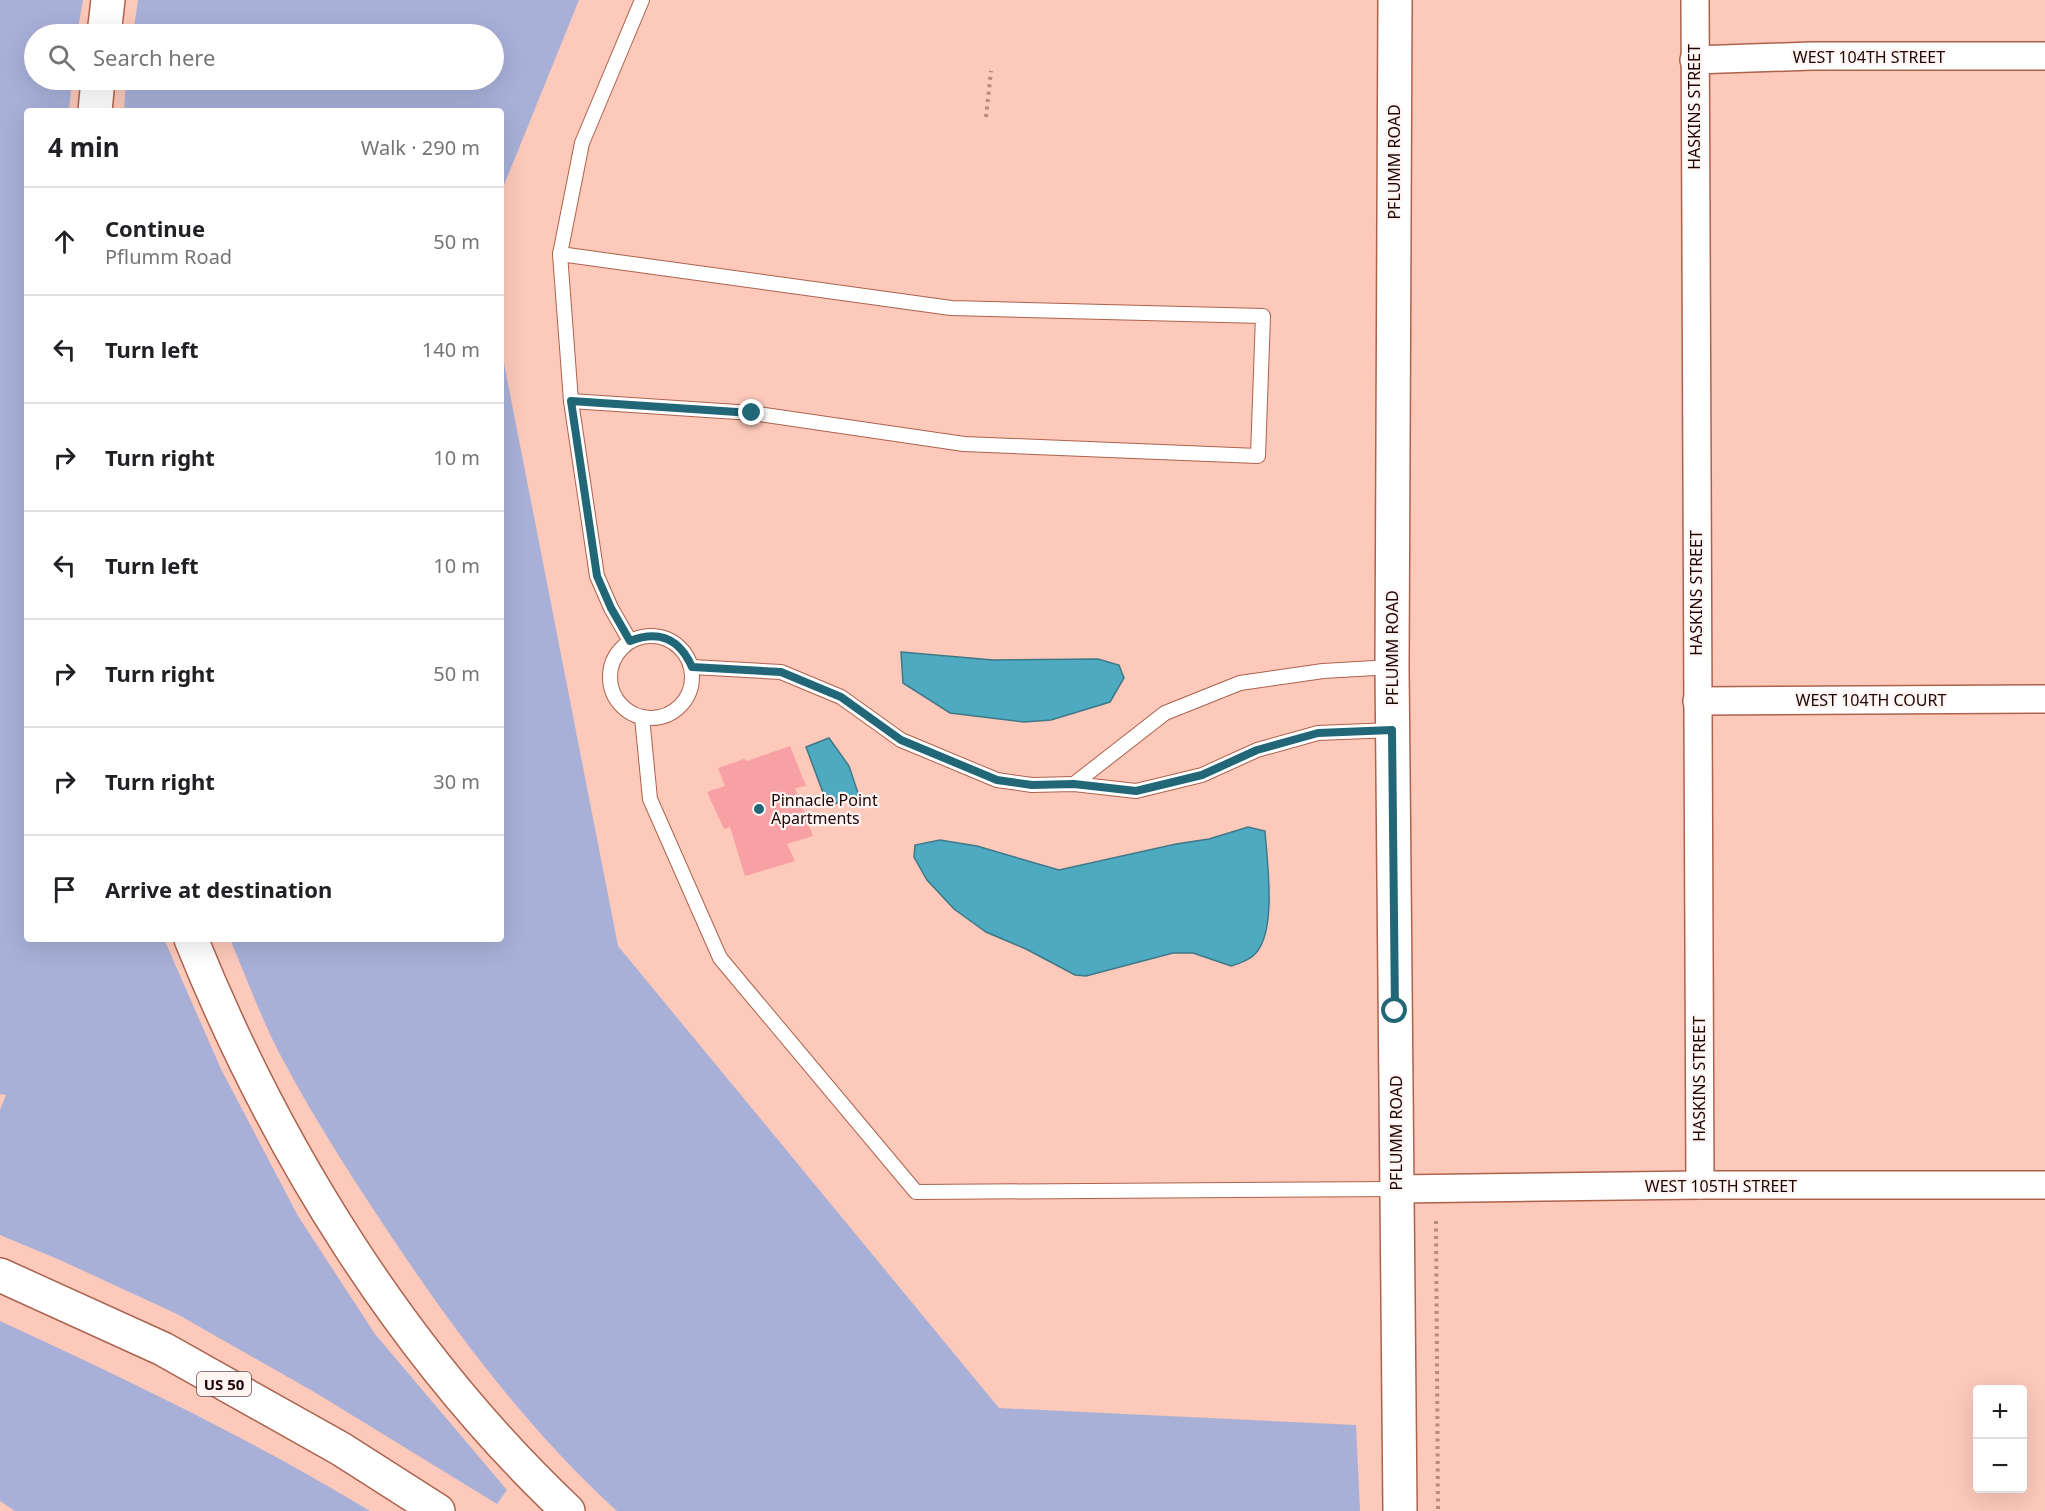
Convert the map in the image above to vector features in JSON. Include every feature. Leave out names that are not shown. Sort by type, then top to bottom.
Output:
[{"type":"main road","points":[[105,24],[108,0]]},
{"type":"main road","name":"PFLUMM ROAD","points":[[1395,0],[1392,730],[1400,1511]]},
{"type":"main road","points":[[95,108],[97,90]]},
{"type":"main road","points":[[192,942],[244,1062],[281,1132],[371,1277],[428,1356],[496,1437],[568,1511]]},
{"type":"main road","name":"US 50","points":[[0,1275],[163,1349],[341,1449],[438,1511]]},
{"type":"street","name":"HASKINS STREET","points":[[1695,0],[1700,1185]]},
{"type":"street","name":"WEST 104TH STREET","points":[[1694,60],[1812,56],[2045,56]]},
{"type":"street","name":"WEST 104TH COURT","points":[[1697,701],[2045,699]]},
{"type":"street","name":"WEST 105TH STREET","points":[[1397,1189],[1700,1185],[2045,1185]]},
{"type":"lane","points":[[630,641],[611,608],[597,576],[571,401],[560,254],[582,143],[642,0]]},
{"type":"lane","points":[[560,254],[951,308],[1263,316],[1258,456],[964,444],[752,413],[571,401]]},
{"type":"lane","points":[[657,635],[671,640],[686,654],[692,667],[689,694],[681,706],[669,714],[656,718],[642,717],[623,707],[611,690],[609,671],[614,657],[630,641],[643,636],[657,635]]},
{"type":"lane","points":[[692,667],[781,672],[841,697],[901,740],[997,780],[1032,785],[1074,784],[1136,791],[1202,775],[1257,750],[1318,733],[1392,730]]},
{"type":"lane","points":[[1074,784],[1165,713],[1240,683],[1323,671],[1392,667]]},
{"type":"lane","points":[[642,717],[650,799],[720,958],[916,1192],[1397,1189]]},
{"type":"path","points":[[986,117],[991,71]]},
{"type":"path","points":[[1436,1188],[1438,1511]]},
{"type":"shaded area","points":[[0,0],[83,0],[79,24],[24,24],[24,90],[71,90],[69,108],[24,108],[24,942],[165,942],[221,1069],[298,1216],[375,1334],[507,1490],[497,1504],[316,1393],[177,1314],[0,1235],[0,1110],[6,1095],[0,1094]]},
{"type":"shaded area","points":[[138,0],[579,0],[504,185],[504,108],[124,108],[125,90],[504,90],[504,24],[134,24]]},
{"type":"shaded area","points":[[504,363],[618,946],[999,1408],[1356,1425],[1360,1511],[617,1511],[527,1418],[446,1316],[338,1154],[283,1060],[231,942],[504,942]]},
{"type":"shaded area","points":[[901,652],[993,660],[1098,659],[1119,665],[1124,678],[1110,702],[1051,720],[1024,722],[950,713],[903,683]]},
{"type":"shaded area","points":[[829,738],[849,766],[859,796],[828,806],[806,747]]},
{"type":"shaded area","points":[[1248,827],[1265,831],[1269,912],[1267,928],[1256,953],[1231,966],[1193,953],[1173,953],[1086,976],[1075,975],[1026,949],[986,932],[954,909],[927,880],[914,857],[915,845],[940,840],[977,846],[1059,870],[1209,839]]},
{"type":"shaded area","points":[[0,1321],[188,1411],[280,1459],[370,1511],[15,1511],[0,1501]]},
{"type":"building","name":"Pinnacle Point Apartments","points":[[790,746],[806,786],[795,788],[813,836],[787,844],[795,861],[745,876],[730,827],[724,829],[707,792],[725,786],[718,768]]},
{"type":"place","name":"Pinnacle Point Apartments","points":[[759,809]]},
{"type":"route","points":[[752,413],[571,401],[597,576],[611,608],[630,641],[643,636],[657,635],[671,640],[686,654],[692,667],[781,672],[841,697],[901,740],[997,780],[1032,785],[1074,784],[1136,791],[1202,775],[1257,750],[1318,733],[1392,730],[1395,1011]]}]
